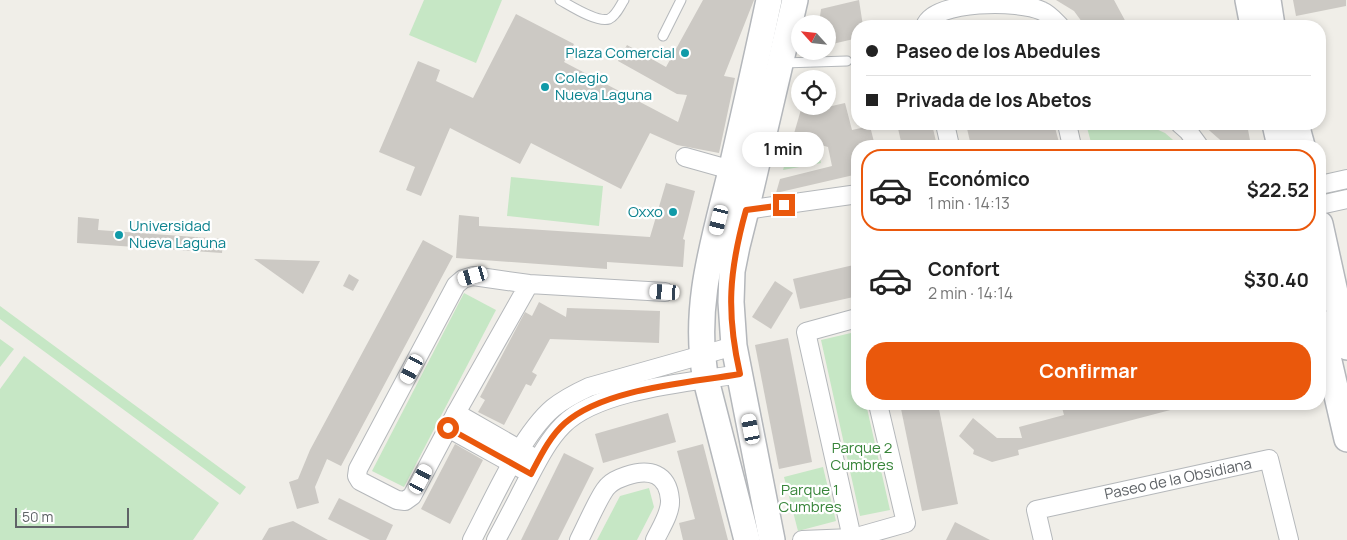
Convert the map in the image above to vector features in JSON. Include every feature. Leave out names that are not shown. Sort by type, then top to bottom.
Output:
[{"type":"main road","points":[[769,0],[743,173],[746,210],[732,271],[731,302],[734,346],[772,540]]},
{"type":"main road","points":[[747,540],[706,380],[702,355],[701,326],[704,288],[710,254],[743,173],[780,64],[794,0]]},
{"type":"main road","points":[[1248,0],[1252,20]]},
{"type":"main road","points":[[1268,0],[1271,20]]},
{"type":"main road","points":[[1326,256],[1347,346]]},
{"type":"main road","points":[[1326,348],[1347,439]]},
{"type":"street","points":[[929,20],[932,16],[945,10],[974,4],[1006,3],[1043,11],[1053,20]]},
{"type":"street","points":[[1187,130],[1195,140]]},
{"type":"street","points":[[684,157],[743,173]]},
{"type":"street","points":[[1326,184],[1347,179]]},
{"type":"street","points":[[746,210],[851,195]]},
{"type":"street","points":[[1326,204],[1347,199]]},
{"type":"street","points":[[529,284],[452,420],[412,496],[405,501],[396,500],[360,481],[357,476],[358,469],[456,285],[463,279],[473,276],[529,284],[665,292]]},
{"type":"street","points":[[849,539],[806,332],[851,320]]},
{"type":"street","points":[[472,540],[517,457],[540,422],[566,397],[589,386],[734,346]]},
{"type":"street","points":[[496,540],[534,467],[564,424],[575,415],[592,406],[623,395],[740,374]]},
{"type":"street","points":[[802,540],[849,539],[906,523],[879,410]]},
{"type":"street","points":[[452,420],[534,467]]},
{"type":"street","name":"Paseo de la Obsidiana","points":[[1043,540],[1036,510],[1269,459],[1289,540]]},
{"type":"street","points":[[579,540],[608,486],[619,479],[635,473],[649,472],[661,478],[666,485],[670,502],[665,519],[655,540]]},
{"type":"lane","points":[[560,0],[594,18],[603,20],[612,17],[624,0]]},
{"type":"lane","points":[[663,36],[681,0]]},
{"type":"lane","points":[[780,64],[847,61]]},
{"type":"green space","points":[[424,0],[502,0],[476,63],[409,35]]},
{"type":"green space","points":[[1088,130],[1158,130],[1173,140],[1090,140]]},
{"type":"green space","points":[[790,146],[819,154],[821,163],[783,170]]},
{"type":"green space","points":[[511,177],[603,186],[599,226],[507,216]]},
{"type":"green space","points":[[464,293],[496,310],[404,487],[372,471]]},
{"type":"green space","points":[[0,306],[246,487],[240,495],[0,319]]},
{"type":"green space","name":"Parque 2 Cumbres","points":[[851,333],[851,410],[867,410],[890,510],[860,516],[821,340]]},
{"type":"green space","points":[[0,339],[14,349],[0,367]]},
{"type":"green space","points":[[24,356],[219,503],[193,540],[0,540],[0,389]]},
{"type":"green space","name":"Parque 1 Cumbres","points":[[823,467],[836,521],[798,531],[784,477]]},
{"type":"green space","points":[[649,488],[654,507],[637,540],[597,540],[620,496]]},
{"type":"building","points":[[703,0],[754,0],[724,76],[735,78],[719,153],[677,145],[650,133],[621,189],[531,143],[520,164],[450,128],[421,196],[406,190],[415,167],[379,152],[418,61],[440,70],[436,81],[473,98],[516,14],[574,44],[564,62],[678,122],[687,95],[677,94],[618,61],[627,45],[666,67]]},
{"type":"building","points":[[859,0],[862,20],[851,20],[851,40],[836,43],[836,15],[820,15],[821,9]]},
{"type":"building","points":[[1056,0],[1114,0],[1125,20],[1081,20],[1074,11]]},
{"type":"building","points":[[1293,0],[1346,0],[1346,6],[1296,16]]},
{"type":"building","points":[[845,103],[851,130],[871,130],[874,140],[851,140],[851,176],[776,193],[780,179],[832,166],[828,147],[793,137],[799,115],[836,115],[836,105]]},
{"type":"building","points":[[898,130],[933,130],[936,140],[901,140]]},
{"type":"building","points":[[967,130],[1056,130],[1058,140],[970,140]]},
{"type":"building","points":[[1209,130],[1248,130],[1250,140],[1220,140]]},
{"type":"building","points":[[666,183],[695,191],[683,239],[685,240],[683,267],[607,262],[607,269],[456,258],[459,215],[479,217],[479,226],[650,237]]},
{"type":"building","name":"Universidad Nueva Laguna","points":[[78,217],[99,219],[98,230],[223,239],[222,253],[77,243]]},
{"type":"building","points":[[423,240],[453,256],[341,466],[327,459],[315,487],[319,503],[297,509],[289,482],[298,479],[310,450]]},
{"type":"building","points":[[254,259],[320,261],[303,294]]},
{"type":"building","points":[[851,266],[851,298],[800,309],[793,279]]},
{"type":"building","points":[[349,274],[359,280],[353,291],[343,286]]},
{"type":"building","points":[[775,281],[793,293],[771,329],[752,317]]},
{"type":"building","points":[[539,302],[566,317],[567,308],[660,311],[659,343],[550,339],[532,372],[537,375],[531,386],[526,384],[504,425],[478,412],[485,400],[480,397],[525,312],[532,316]]},
{"type":"building","points":[[788,338],[812,462],[779,469],[755,345]]},
{"type":"building","points":[[901,410],[939,410],[958,504],[922,511]]},
{"type":"building","points":[[1063,410],[1170,410],[1018,450],[1019,455],[992,462],[973,454],[974,450],[959,436],[973,418],[997,438],[1022,438],[1019,427],[1064,415]]},
{"type":"building","points":[[668,413],[676,442],[603,463],[595,434]]},
{"type":"building","points":[[455,444],[483,460],[450,524],[421,509]]},
{"type":"building","points":[[703,444],[728,540],[683,540],[679,523],[695,519],[677,451]]},
{"type":"building","points":[[564,453],[594,468],[558,540],[521,540]]},
{"type":"building","points":[[339,498],[393,525],[386,540],[370,540],[328,519]]},
{"type":"building","points":[[293,521],[328,540],[262,540],[269,528]]},
{"type":"building","points":[[955,522],[990,540],[946,540]]},
{"type":"place","name":"Plaza Comercial","points":[[685,53]]},
{"type":"place","name":"Colegio Nueva Laguna","points":[[545,87]]},
{"type":"place","name":"Oxxo","points":[[673,212]]},
{"type":"place","name":"Universidad Nueva Laguna","points":[[119,235]]},
{"type":"route","points":[[448,428],[531,474],[551,440],[564,424],[575,415],[592,406],[623,395],[740,374],[731,323],[732,271],[746,210],[784,205]]}]
